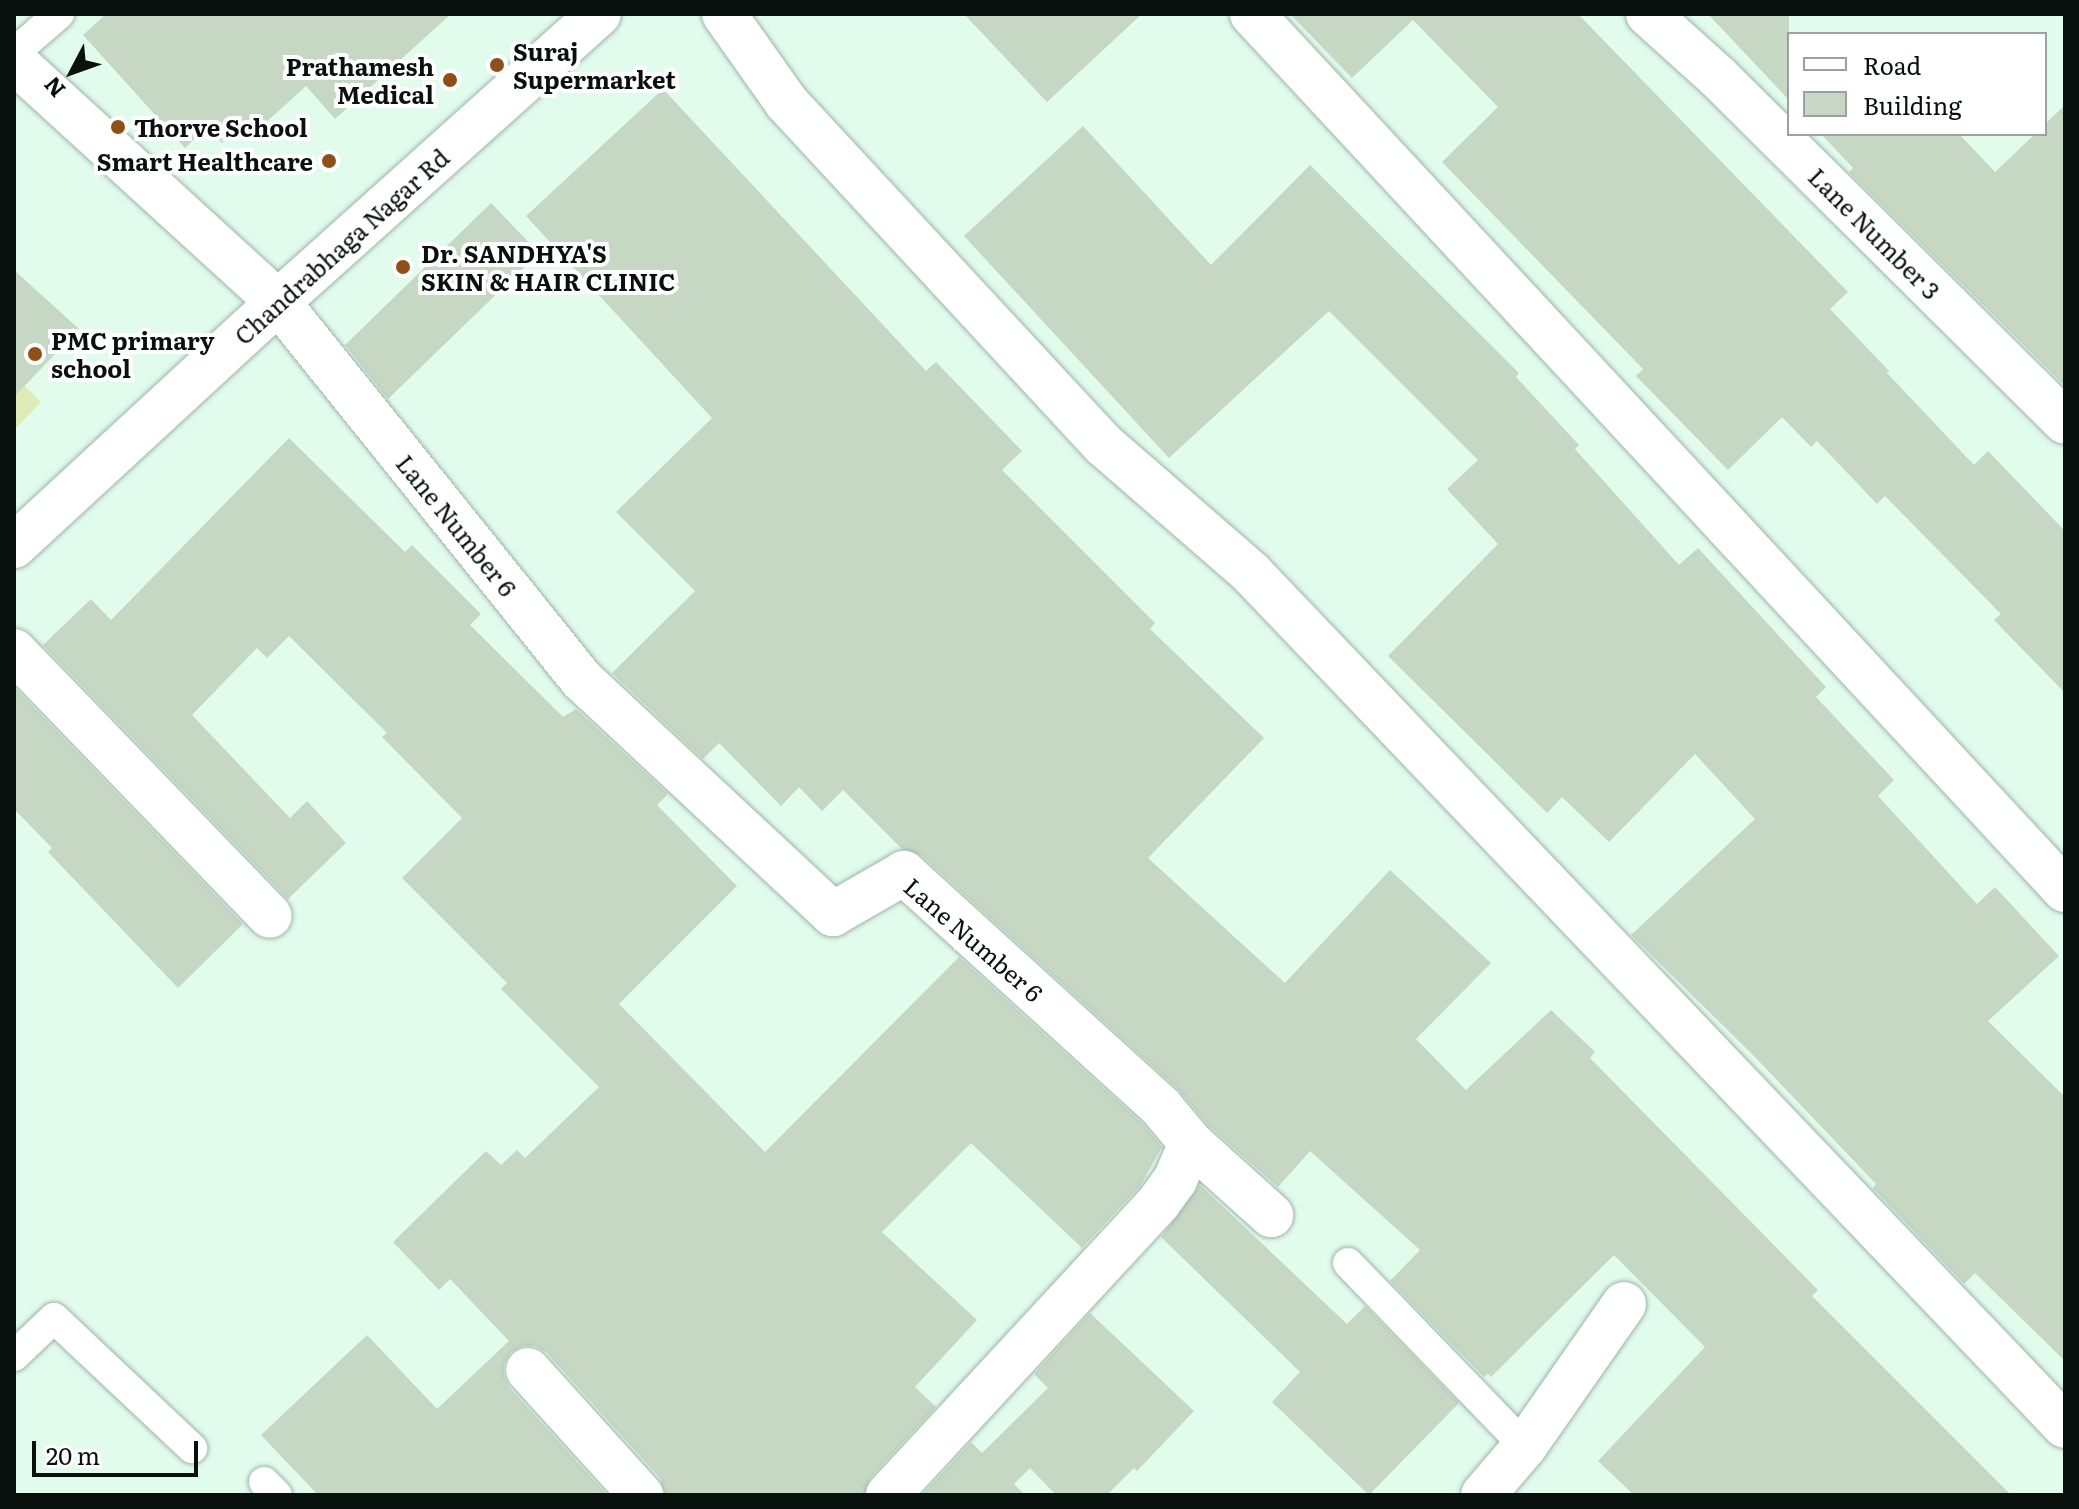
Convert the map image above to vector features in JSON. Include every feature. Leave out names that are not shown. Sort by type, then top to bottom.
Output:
[{"type":"street","name":"Chandrabhaga Nagar Rd","points":[[14,546],[278,302],[599,14]]},
{"type":"street","points":[[724,14],[787,103],[1104,445],[1251,573],[2065,1426]]},
{"type":"street","points":[[1252,14],[2065,890]]},
{"type":"street","name":"Lane Number 3","points":[[1648,14],[1718,77],[2065,421]]},
{"type":"street","points":[[14,61],[278,302]]},
{"type":"street","name":"Lane Number 6","points":[[278,302],[581,679],[833,914],[904,873],[1161,1107],[1191,1143]]},
{"type":"street","points":[[14,651],[270,916]]},
{"type":"street","points":[[888,1495],[1159,1202],[1175,1180],[1191,1143],[1271,1215]]},
{"type":"street","points":[[1483,1495],[1525,1446],[1624,1304]]},
{"type":"street","points":[[528,1370],[641,1495]]},
{"type":"lane","points":[[14,53],[59,14]]},
{"type":"lane","points":[[1348,1263],[1525,1446]]},
{"type":"lane","points":[[14,1356],[54,1318],[192,1448]]},
{"type":"green space","points":[[14,376],[41,402],[14,430]]},
{"type":"building","points":[[106,14],[451,14],[335,119],[306,86],[251,136],[242,125],[222,143],[207,127],[185,148],[83,35]]},
{"type":"building","points":[[964,14],[1142,14],[1047,102]]},
{"type":"building","points":[[1290,14],[1578,14],[1848,292],[1830,309],[1889,371],[1887,373],[1974,465],[1988,451],[2065,531],[2065,693],[1994,620],[2001,614],[1885,496],[1877,504],[1817,441],[1811,447],[1782,417],[1728,470],[1636,376],[1643,369],[1442,162],[1498,107],[1413,20],[1352,78]]},
{"type":"building","points":[[1708,14],[1789,14],[1787,98]]},
{"type":"building","points":[[663,89],[926,371],[936,362],[1022,451],[1002,470],[1155,623],[1150,629],[1264,738],[1148,858],[1285,983],[1390,870],[1491,963],[1416,1039],[1466,1090],[1551,1010],[1595,1052],[1590,1058],[1818,1290],[1812,1296],[2011,1495],[1634,1495],[1598,1461],[1705,1347],[1614,1255],[1491,1377],[1488,1374],[1484,1377],[1390,1281],[1420,1250],[1310,1151],[1278,1187],[1209,1126],[1178,1089],[921,855],[902,849],[843,790],[822,811],[799,787],[781,806],[719,743],[703,759],[612,673],[695,591],[616,512],[712,418],[526,216]]},
{"type":"building","points":[[2065,105],[2065,386],[1849,172],[1853,168],[1823,136],[1961,136],[1995,172],[2033,136],[2047,136],[2047,122]]},
{"type":"building","points":[[1083,126],[1211,265],[1310,165],[1519,373],[1516,377],[1579,445],[1575,449],[1679,565],[1698,548],[1826,687],[1816,697],[1894,780],[1878,796],[1977,904],[1995,887],[2059,956],[1988,1021],[2065,1097],[2065,1361],[1975,1273],[1964,1284],[1873,1188],[1876,1184],[1755,1057],[1631,935],[1755,819],[1695,754],[1609,842],[1562,797],[1547,813],[1388,656],[1498,544],[1447,489],[1478,460],[1329,311],[1169,458],[964,236]]},
{"type":"building","points":[[491,203],[539,253],[388,399],[345,345]]},
{"type":"building","name":"PMC primary school","points":[[14,270],[79,329],[14,397]]},
{"type":"building","points":[[289,438],[405,552],[412,545],[481,614],[470,625],[563,717],[576,709],[668,794],[657,805],[737,886],[619,1004],[765,1152],[959,957],[1143,1124],[1162,1147],[1140,1186],[1082,1248],[971,1143],[882,1232],[977,1320],[915,1387],[936,1407],[870,1478],[864,1495],[665,1495],[660,1478],[547,1353],[535,1346],[522,1346],[511,1352],[504,1363],[504,1376],[509,1387],[607,1495],[318,1495],[261,1435],[367,1335],[437,1409],[509,1341],[450,1279],[439,1290],[393,1242],[486,1151],[501,1165],[517,1150],[525,1158],[599,1087],[501,989],[507,983],[402,878],[462,818],[382,737],[387,733],[289,636],[267,658],[257,648],[192,715],[290,818],[307,801],[346,843],[288,899],[43,645],[91,599],[111,620]]},
{"type":"building","points":[[14,687],[243,924],[178,988],[48,852],[52,848],[14,809]]},
{"type":"building","points":[[1200,1185],[1347,1324],[1365,1306],[1459,1403],[1369,1495],[1272,1402],[1300,1372],[1161,1237]]},
{"type":"building","points":[[1090,1313],[1194,1411],[1137,1471],[1134,1468],[1107,1495],[1056,1495],[1030,1468],[1014,1484],[1025,1495],[922,1495],[971,1442],[982,1453],[1048,1388],[1034,1374]]},
{"type":"place","name":"Suraj Supermarket","points":[[497,65]]},
{"type":"place","name":"Prathamesh Medical","points":[[450,80]]},
{"type":"place","name":"Thorve School","points":[[118,127]]},
{"type":"place","name":"Smart Healthcare","points":[[329,161]]},
{"type":"place","name":"Dr. SANDHYA'S SKIN & HAIR CLINIC","points":[[403,267]]},
{"type":"place","name":"PMC primary school","points":[[35,354]]}]
